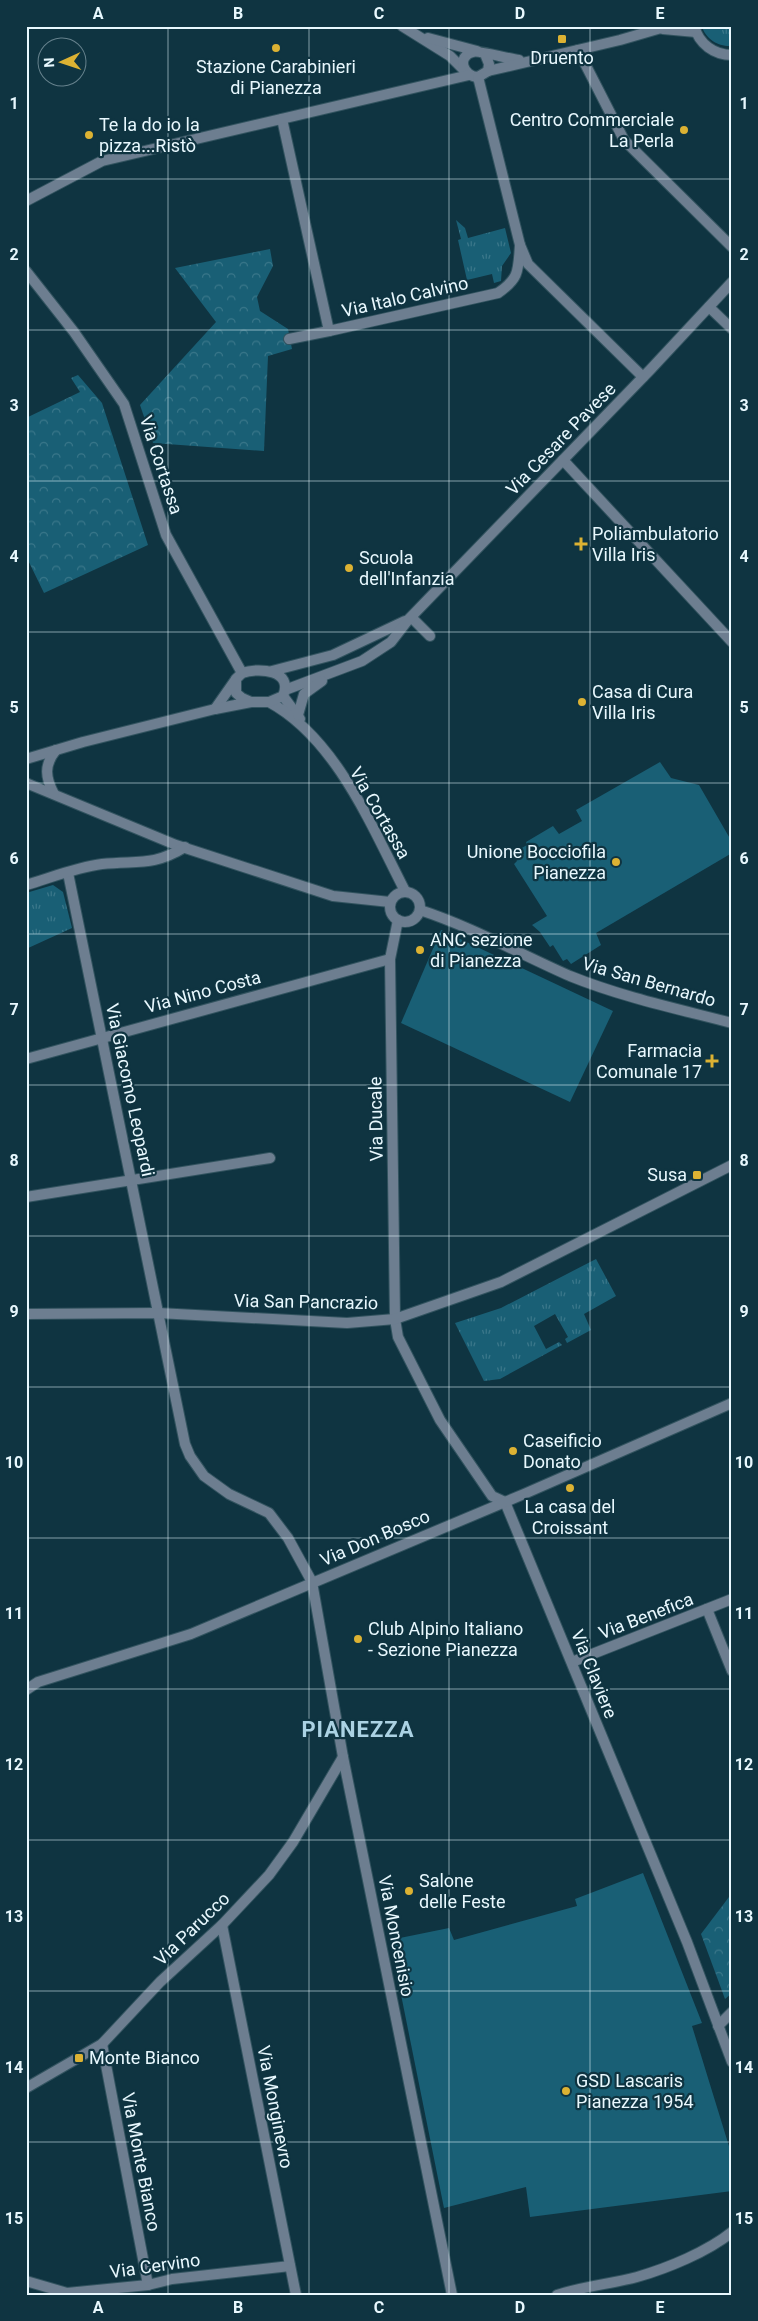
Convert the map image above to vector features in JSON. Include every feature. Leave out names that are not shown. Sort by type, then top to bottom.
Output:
[{"type":"street","points":[[402,26],[450,56],[471,74]]},
{"type":"street","points":[[26,201],[102,161],[665,28],[695,29],[708,48],[718,53],[732,55]]},
{"type":"street","points":[[421,37],[508,59],[530,61]]},
{"type":"street","points":[[578,50],[624,140],[732,247]]},
{"type":"street","points":[[488,71],[489,64],[481,53],[470,52],[464,58],[471,74],[520,245],[528,264],[643,377]]},
{"type":"street","name":"Via Italo Calvino","points":[[282,119],[329,331],[498,293],[512,283],[518,266],[520,245]]},
{"type":"street","name":"Via Cortassa","points":[[28,275],[124,404],[166,535],[239,676]]},
{"type":"street","name":"Via Cesare Pavese","points":[[26,759],[57,749],[215,709],[251,702],[269,702],[284,693],[362,660],[391,642],[410,619],[732,282]]},
{"type":"street","points":[[709,307],[732,329]]},
{"type":"street","points":[[290,339],[329,331]]},
{"type":"street","points":[[563,460],[732,642]]},
{"type":"street","points":[[410,619],[430,636]]},
{"type":"street","name":"Via Cesare Pavese","points":[[239,676],[272,671],[333,654],[410,619]]},
{"type":"street","points":[[298,715],[304,694],[340,670]]},
{"type":"street","points":[[272,671],[280,675],[285,682],[284,693]]},
{"type":"street","points":[[239,676],[236,693],[251,702]]},
{"type":"street","points":[[215,709],[239,676]]},
{"type":"street","name":"Via Cortassa","points":[[284,693],[305,728],[354,792],[405,892]]},
{"type":"street","name":"Via Cortassa","points":[[269,702],[283,710],[305,728]]},
{"type":"street","points":[[54,794],[47,780],[46,770],[49,759],[57,749]]},
{"type":"street","name":"Via Cesare Pavese","points":[[26,752],[57,749]]},
{"type":"street","points":[[26,776],[41,788]]},
{"type":"street","points":[[26,783],[184,848],[333,896],[390,902]]},
{"type":"street","points":[[26,885],[100,864],[148,862],[166,858],[184,848]]},
{"type":"street","name":"Via Giacomo Leopardi","points":[[68,873],[185,1444],[190,1456],[204,1476],[229,1494],[269,1513],[288,1538],[312,1582]]},
{"type":"street","points":[[405,892],[415,896],[420,910],[412,920],[398,920],[392,915],[390,902],[396,894],[405,892]]},
{"type":"street","name":"Via San Bernardo","points":[[420,910],[449,919],[570,976],[601,987],[731,1021]]},
{"type":"street","name":"Via Ducale","points":[[395,1319],[390,959],[398,920]]},
{"type":"street","name":"Via Nino Costa","points":[[26,1059],[390,959]]},
{"type":"street","points":[[26,1197],[270,1158]]},
{"type":"street","name":"Via San Pancrazio","points":[[26,1314],[158,1313],[346,1322],[395,1319],[501,1282],[732,1165]]},
{"type":"street","name":"Via Claviere","points":[[395,1319],[398,1337],[440,1420],[492,1496],[505,1502],[687,1942],[732,2062]]},
{"type":"street","name":"Via Don Bosco","points":[[26,1690],[38,1682],[191,1634],[505,1502],[732,1402]]},
{"type":"street","name":"Via Moncenisio","points":[[312,1582],[343,1757],[452,2295]]},
{"type":"street","name":"Via Benefica","points":[[572,1662],[732,1599]]},
{"type":"street","points":[[707,1609],[732,1671]]},
{"type":"street","name":"Via Parucco","points":[[26,2088],[102,2044],[160,1982],[222,1925],[269,1876],[293,1842],[343,1757]]},
{"type":"street","name":"Via Monginevro","points":[[222,1925],[296,2295]]},
{"type":"street","points":[[718,2026],[732,2012]]},
{"type":"street","name":"Via Monte Bianco","points":[[102,2044],[148,2285]]},
{"type":"street","points":[[558,2295],[578,2288],[637,2277],[676,2264],[732,2232]]},
{"type":"street","name":"Via Cervino","points":[[26,2281],[67,2293],[148,2285],[172,2279],[290,2266]]},
{"type":"green space","points":[[702,26],[732,26],[732,46],[718,44],[713,41],[706,35]]},
{"type":"green space","points":[[456,220],[465,228],[468,238],[505,228],[511,253],[502,266],[501,281],[494,283],[492,274],[467,280],[458,240],[461,239]]},
{"type":"green space","points":[[270,249],[273,266],[257,297],[260,311],[288,329],[292,349],[268,356],[264,451],[153,443],[140,405],[216,322],[175,268]]},
{"type":"green space","points":[[78,375],[102,403],[148,545],[44,593],[26,556],[26,418],[80,392],[71,378]]},
{"type":"green space","name":"Unione Bocciofila Pianezza","points":[[660,762],[671,778],[699,785],[732,842],[732,853],[596,933],[601,945],[571,964],[567,959],[563,961],[553,945],[550,947],[540,932],[532,925],[547,916],[514,864],[517,861],[513,853],[527,845],[526,842],[553,826],[559,834],[582,821],[576,810]]},
{"type":"green space","points":[[53,885],[63,892],[72,928],[26,949],[26,893]]},
{"type":"green space","points":[[441,930],[613,1011],[570,1102],[401,1023]]},
{"type":"green space","points":[[596,1259],[616,1296],[584,1314],[591,1330],[567,1343],[565,1339],[568,1337],[555,1314],[534,1326],[546,1349],[559,1342],[562,1345],[500,1379],[484,1381],[455,1323],[501,1308]]},
{"type":"green space","name":"GSD Lascaris Pianezza 1954","points":[[643,1873],[702,2023],[692,2026],[732,2156],[732,2191],[530,2217],[526,2187],[444,2208],[390,1940],[449,1928],[454,1940],[577,1906],[575,1899]]},
{"type":"green space","points":[[732,1893],[732,1993],[725,1999],[701,1934]]},
{"type":"place","name":"Druento","points":[[562,39]]},
{"type":"place","name":"Stazione Carabinieri di Pianezza","points":[[276,48]]},
{"type":"place","name":"Centro Commerciale La Perla","points":[[684,130]]},
{"type":"place","name":"Te la do io la pizza...Ristò","points":[[89,135]]},
{"type":"place","name":"Poliambulatorio Villa Iris","points":[[581,544]]},
{"type":"place","name":"Scuola dell'Infanzia","points":[[349,568]]},
{"type":"place","name":"Casa di Cura Villa Iris","points":[[582,702]]},
{"type":"place","name":"Unione Bocciofila Pianezza","points":[[616,862]]},
{"type":"place","name":"ANC sezione di Pianezza","points":[[420,950]]},
{"type":"place","name":"Farmacia Comunale 17","points":[[712,1061]]},
{"type":"place","name":"Susa","points":[[697,1175]]},
{"type":"place","name":"Caseificio Donato","points":[[513,1451]]},
{"type":"place","name":"La casa del Croissant","points":[[570,1488]]},
{"type":"place","name":"Club Alpino Italiano - Sezione Pianezza","points":[[358,1639]]},
{"type":"place","name":"Salone delle Feste","points":[[409,1891]]},
{"type":"place","name":"Monte Bianco","points":[[79,2058]]},
{"type":"place","name":"GSD Lascaris Pianezza 1954","points":[[566,2091]]},
{"type":"district","name":"PIANEZZA","points":[[358,1729]]}]
